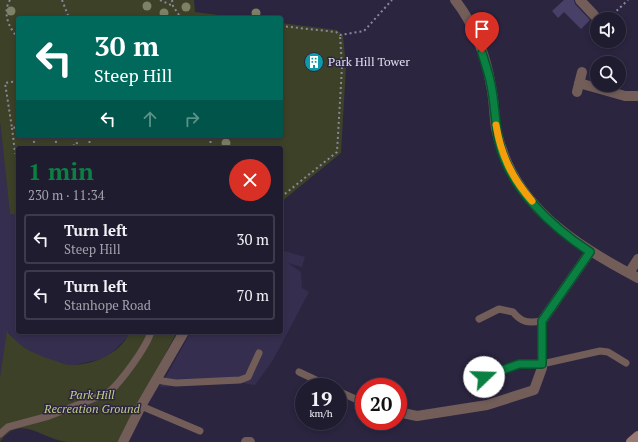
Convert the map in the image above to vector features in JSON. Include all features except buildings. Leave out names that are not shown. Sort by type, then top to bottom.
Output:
[{"type":"main road","points":[[631,442],[638,436]]},
{"type":"street","points":[[455,0],[463,9],[479,41],[491,86],[499,143],[520,187],[542,213],[590,252],[634,276],[638,259]]},
{"type":"street","points":[[580,0],[591,12]]},
{"type":"street","points":[[582,72],[578,88],[625,96],[638,96]]},
{"type":"street","points":[[407,414],[417,416],[487,405],[534,390],[542,364],[542,321],[590,252]]},
{"type":"street","points":[[123,442],[141,406],[183,334]]},
{"type":"lane","points":[[479,319],[499,309],[513,312],[519,320],[529,323],[542,321]]},
{"type":"lane","points":[[0,434],[8,427],[49,416],[108,393],[120,381],[144,346],[150,334]]},
{"type":"lane","points":[[484,377],[519,364],[542,364],[600,351],[608,352],[626,363]]},
{"type":"lane","points":[[156,380],[176,383],[240,380],[248,377],[259,353]]},
{"type":"lane","points":[[299,372],[311,378]]},
{"type":"lane","points":[[141,406],[200,430]]},
{"type":"path","points":[[10,0],[7,4],[6,16],[8,24],[16,35]]},
{"type":"path","points":[[62,0],[68,16]]},
{"type":"path","points":[[160,0],[173,6]]},
{"type":"path","points":[[172,0],[173,6],[180,16]]},
{"type":"path","points":[[283,26],[336,32],[340,35],[364,31],[392,0]]},
{"type":"path","points":[[615,12],[628,0]]},
{"type":"path","points":[[283,195],[337,152],[342,67],[340,35]]},
{"type":"path","points":[[16,81],[6,83],[16,153]]},
{"type":"path","points":[[12,128],[16,127]]},
{"type":"path","points":[[70,146],[77,145],[76,138]]},
{"type":"shaded area","points":[[0,122],[10,214],[16,214],[16,334],[129,334],[128,337],[106,358],[70,366],[38,356],[16,342],[8,331],[0,377]]},
{"type":"shaded area","points":[[283,251],[305,257],[302,267],[288,263],[301,272],[302,288],[309,292],[273,360],[255,385],[242,383],[160,387],[190,334],[283,334]]},
{"type":"green space","points":[[0,0],[194,0],[195,12],[226,16],[16,16],[16,138],[283,138],[283,23],[337,30],[343,35],[346,67],[341,153],[283,200],[283,146],[16,146],[16,214],[10,214],[0,122]]},
{"type":"green space","name":"Park Hill Recreation Ground","points":[[7,331],[17,342],[29,350],[49,359],[71,365],[89,363],[105,357],[120,346],[129,334],[176,334],[118,442],[67,442],[24,428],[16,429],[8,433],[0,442],[0,377]]},
{"type":"slow traffic","points":[[496,125],[499,143],[506,163],[520,187],[532,201]]},
{"type":"place","name":"Park Hill Tower","points":[[314,62]]},
{"type":"route","points":[[482,53],[491,86],[499,143],[506,163],[520,187],[542,213],[590,252],[542,321],[542,364],[519,364],[484,377]]}]
